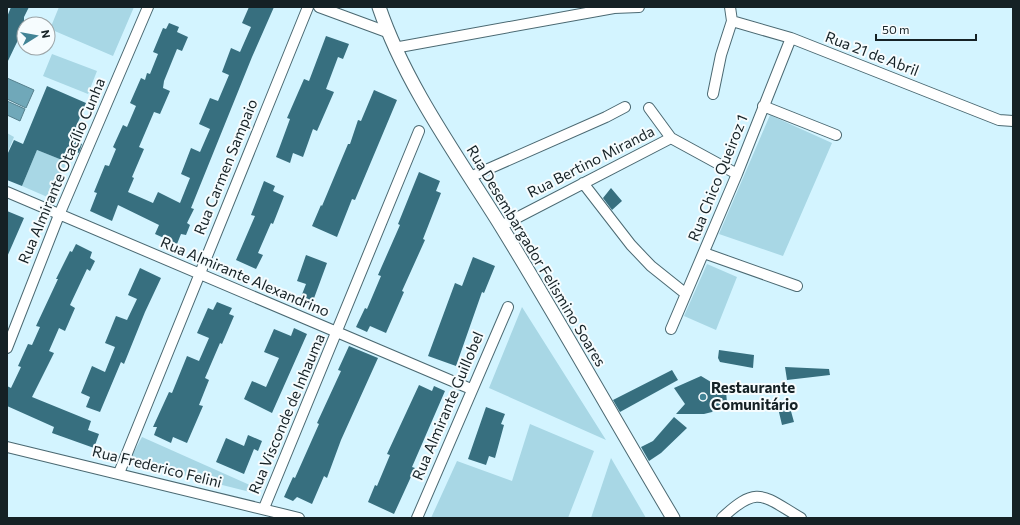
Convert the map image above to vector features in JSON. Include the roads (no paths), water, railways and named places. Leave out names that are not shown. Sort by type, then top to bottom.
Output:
[{"type":"street","name":"Rua Almirante Otacílio Cunha","points":[[7,348],[58,215],[148,7]]},
{"type":"street","name":"Rua Carmen Sampaio","points":[[119,473],[198,274],[308,7]]},
{"type":"street","points":[[319,7],[387,32]]},
{"type":"street","name":"Rua Desembargador Felismino Soares","points":[[379,7],[394,48],[673,518]]},
{"type":"street","points":[[394,48],[613,8],[639,7]]},
{"type":"street","points":[[713,94],[721,55],[732,21],[730,7]]},
{"type":"street","name":"Rua 21 de Abril","points":[[732,21],[791,38],[999,120],[1013,121]]},
{"type":"street","name":"Rua Chico Queiroz 1","points":[[671,329],[737,174],[791,38]]},
{"type":"street","points":[[763,106],[836,135]]},
{"type":"street","points":[[470,177],[606,118],[625,107]]},
{"type":"street","points":[[649,108],[671,138]]},
{"type":"street","name":"Rua Visconde de Inhauma","points":[[264,508],[338,332],[419,131]]},
{"type":"street","name":"Rua Bertino Miranda","points":[[501,226],[671,138],[737,174]]},
{"type":"street","points":[[583,183],[631,245],[651,266],[686,294]]},
{"type":"street","name":"Rua Almirante Alexandrino","points":[[7,192],[58,215],[471,389]]},
{"type":"street","points":[[704,253],[797,286]]},
{"type":"street","name":"Rua Almirante Guillobel","points":[[417,518],[471,389],[508,306]]},
{"type":"street","name":"Rua Frederico Felini","points":[[7,446],[264,508],[299,518]]},
{"type":"street","points":[[722,518],[751,496],[769,499],[801,518]]},
{"type":"place","name":"Restaurante Comunitário","points":[[703,397]]}]
